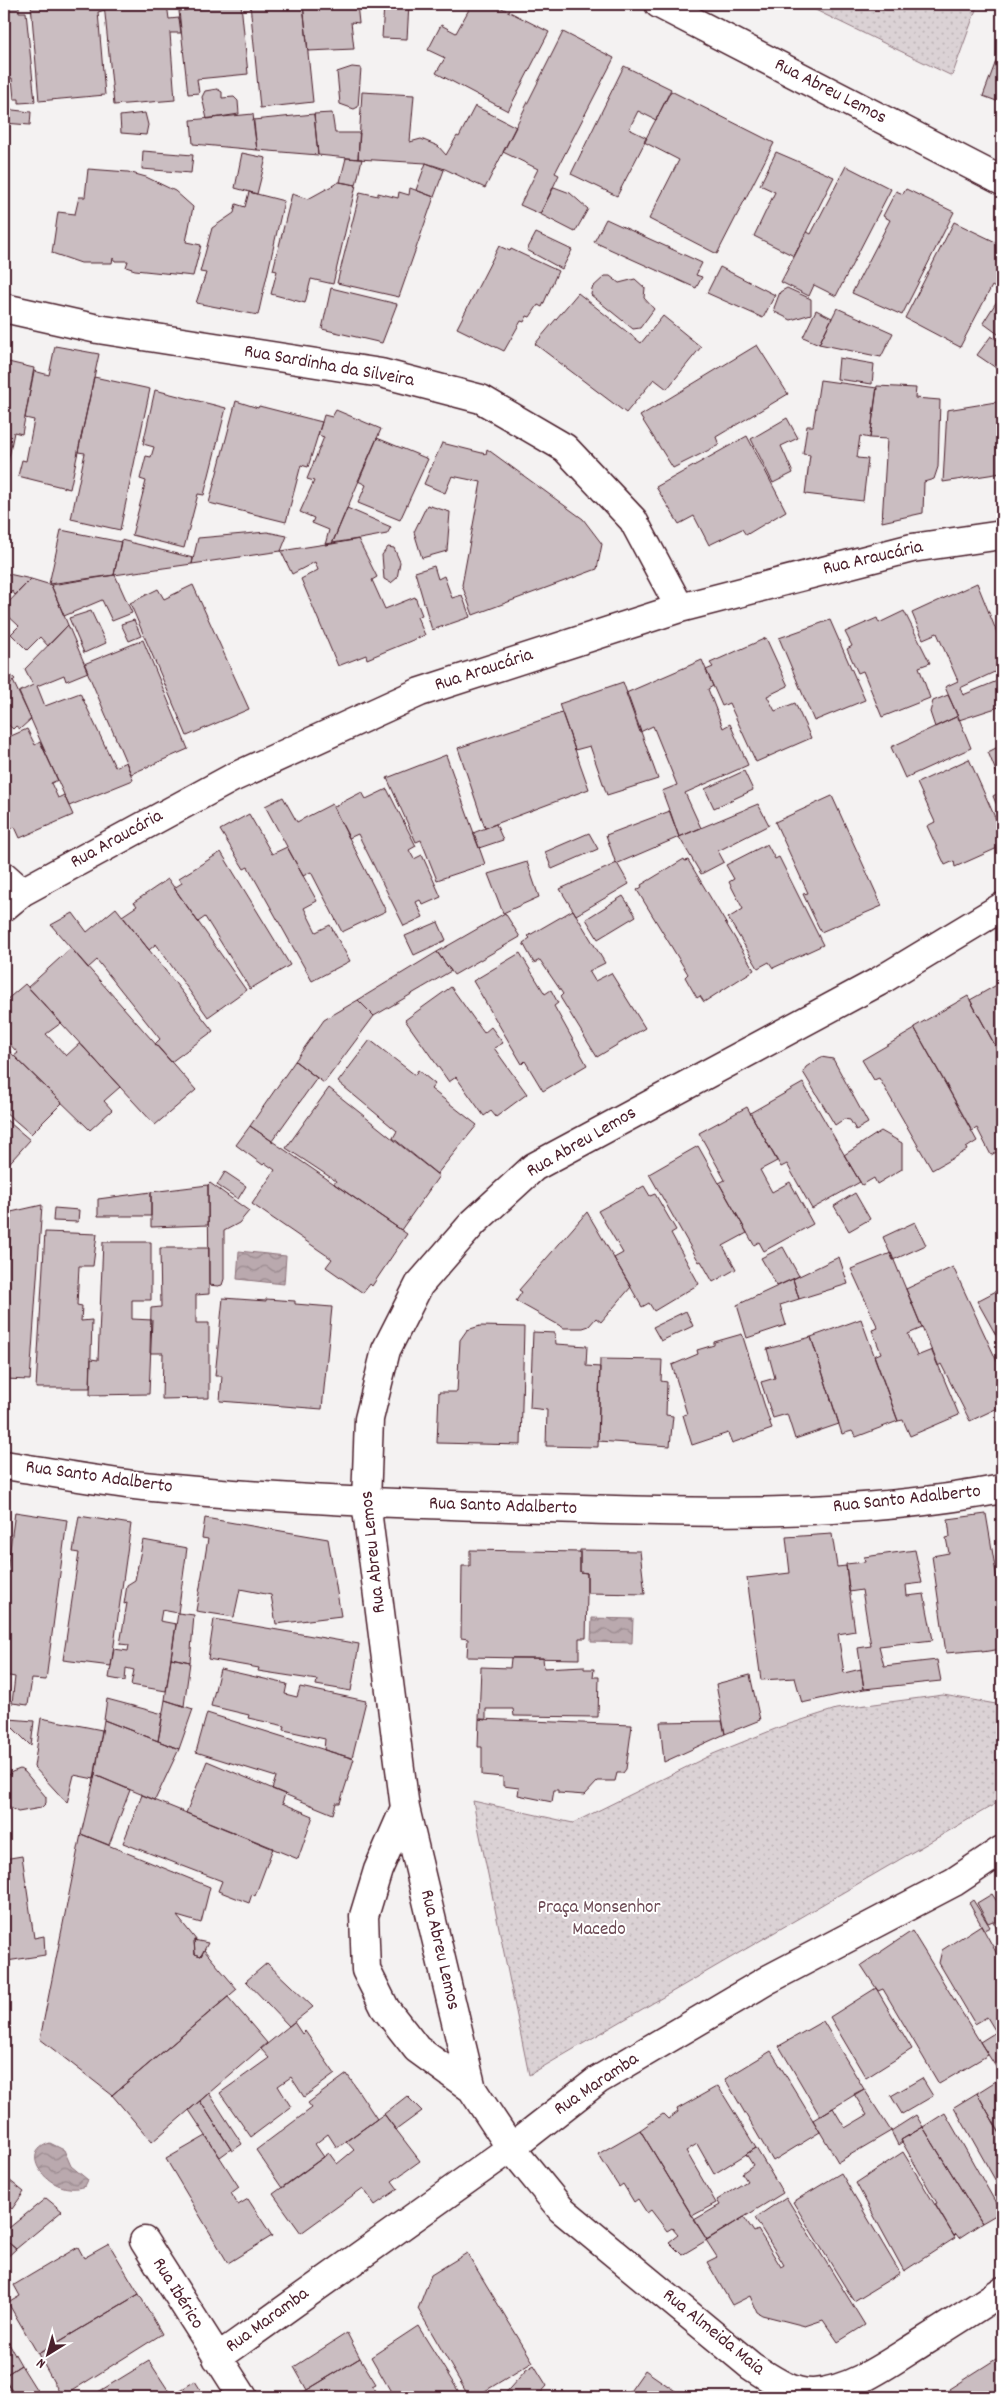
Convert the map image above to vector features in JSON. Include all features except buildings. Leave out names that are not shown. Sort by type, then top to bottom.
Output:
[{"type":"street","name":"Rua Abreu Lemos","points":[[658,4],[1002,181]]},
{"type":"street","name":"Rua Sardinha da Silveira","points":[[4,308],[98,328],[381,372],[482,399],[565,448],[633,520],[680,608]]},
{"type":"street","name":"Rua Araucária","points":[[10,892],[232,778],[420,692],[680,608],[912,548],[1002,535]]},
{"type":"street","name":"Rua Abreu Lemos","points":[[511,2148],[472,2089],[405,1808],[366,1502],[369,1419],[386,1350],[419,1285],[473,1223],[534,1167],[878,982],[1002,907]]},
{"type":"street","name":"Rua Santo Adalberto","points":[[4,1465],[142,1486],[366,1502],[679,1512],[845,1508],[972,1495],[1002,1489]]},
{"type":"street","points":[[405,1808],[378,1870],[364,1916],[366,1970],[385,2008],[417,2049],[472,2089]]},
{"type":"street","name":"Rua Maramba","points":[[217,2358],[511,2148],[598,2080],[769,1979],[954,1882],[1002,1850]]},
{"type":"street","name":"Rua Almeida Maia","points":[[511,2148],[561,2209],[751,2366],[773,2380],[795,2390],[813,2393],[839,2387],[872,2374],[1002,2292]]},
{"type":"street","name":"Rua Ibérico","points":[[144,2241],[242,2397]]},
{"type":"green space","points":[[803,4],[978,4],[952,76]]},
{"type":"green space","name":"Praça Monsenhor Macedo","points":[[943,1695],[1002,1705],[1002,1800],[529,2075],[473,1801],[573,1823],[713,1754],[780,1727],[836,1709]]},
{"type":"water","points":[[239,1251],[286,1256],[284,1284],[237,1279]]},
{"type":"water","points":[[592,1618],[633,1619],[632,1643],[591,1642]]},
{"type":"water","points":[[50,2143],[64,2150],[71,2166],[88,2180],[85,2186],[73,2188],[61,2186],[50,2181],[42,2173],[37,2164],[36,2156],[40,2148]]}]
